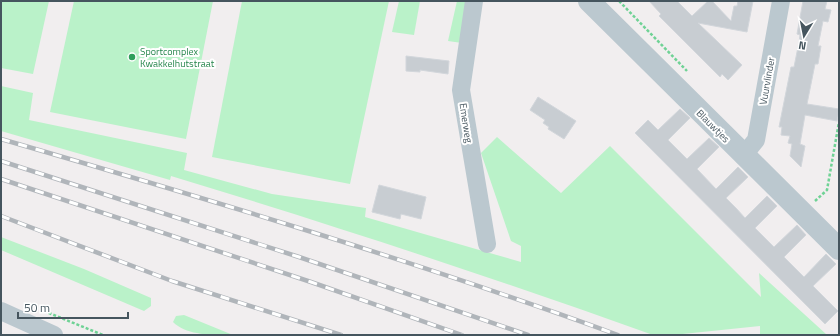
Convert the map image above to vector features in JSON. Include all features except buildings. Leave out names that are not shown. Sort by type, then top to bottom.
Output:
[{"type":"street","name":"Emerweg","points":[[474,1],[461,90],[487,244]]},
{"type":"street","name":"Blauwtjes","points":[[589,1],[743,156],[839,249]]},
{"type":"street","name":"Vuurvlinder","points":[[743,156],[756,140],[781,1]]},
{"type":"street","points":[[1,311],[11,314],[27,324],[54,335]]},
{"type":"street","points":[[1,320],[27,324]]},
{"type":"path","points":[[814,202],[826,190],[839,122]]},
{"type":"path","points":[[38,309],[103,335]]},
{"type":"green space","points":[[1,1],[49,1],[33,74],[1,68]]},
{"type":"green space","name":"Sportcomplex Kwakkelhutstraat","points":[[74,1],[213,1],[186,139],[50,112]]},
{"type":"green space","points":[[242,1],[389,1],[350,184],[212,157]]},
{"type":"green space","points":[[399,1],[420,1],[414,35],[392,32]]},
{"type":"green space","points":[[457,1],[469,1],[462,43],[448,41]]},
{"type":"green space","points":[[1,86],[33,93],[29,120],[187,153],[184,170],[272,194],[366,208],[365,217],[521,262],[521,246],[511,241],[481,153],[497,137],[561,193],[610,146],[761,297],[759,273],[826,334],[832,335],[760,335],[760,326],[673,335],[653,335],[413,252],[171,176],[170,180],[1,131]]},
{"type":"green space","points":[[1,237],[84,269],[151,298],[151,306],[144,311],[1,250]]},
{"type":"green space","points":[[184,315],[233,335],[201,334],[186,330],[173,322],[176,316]]},
{"type":"railway","points":[[1,139],[388,256],[618,335]]},
{"type":"railway","points":[[1,161],[299,257],[528,335]]},
{"type":"railway","points":[[1,179],[311,282],[462,335]]},
{"type":"railway","points":[[1,216],[172,281],[341,335]]},
{"type":"place","name":"Sportcomplex Kwakkelhutstraat","points":[[132,57]]}]
